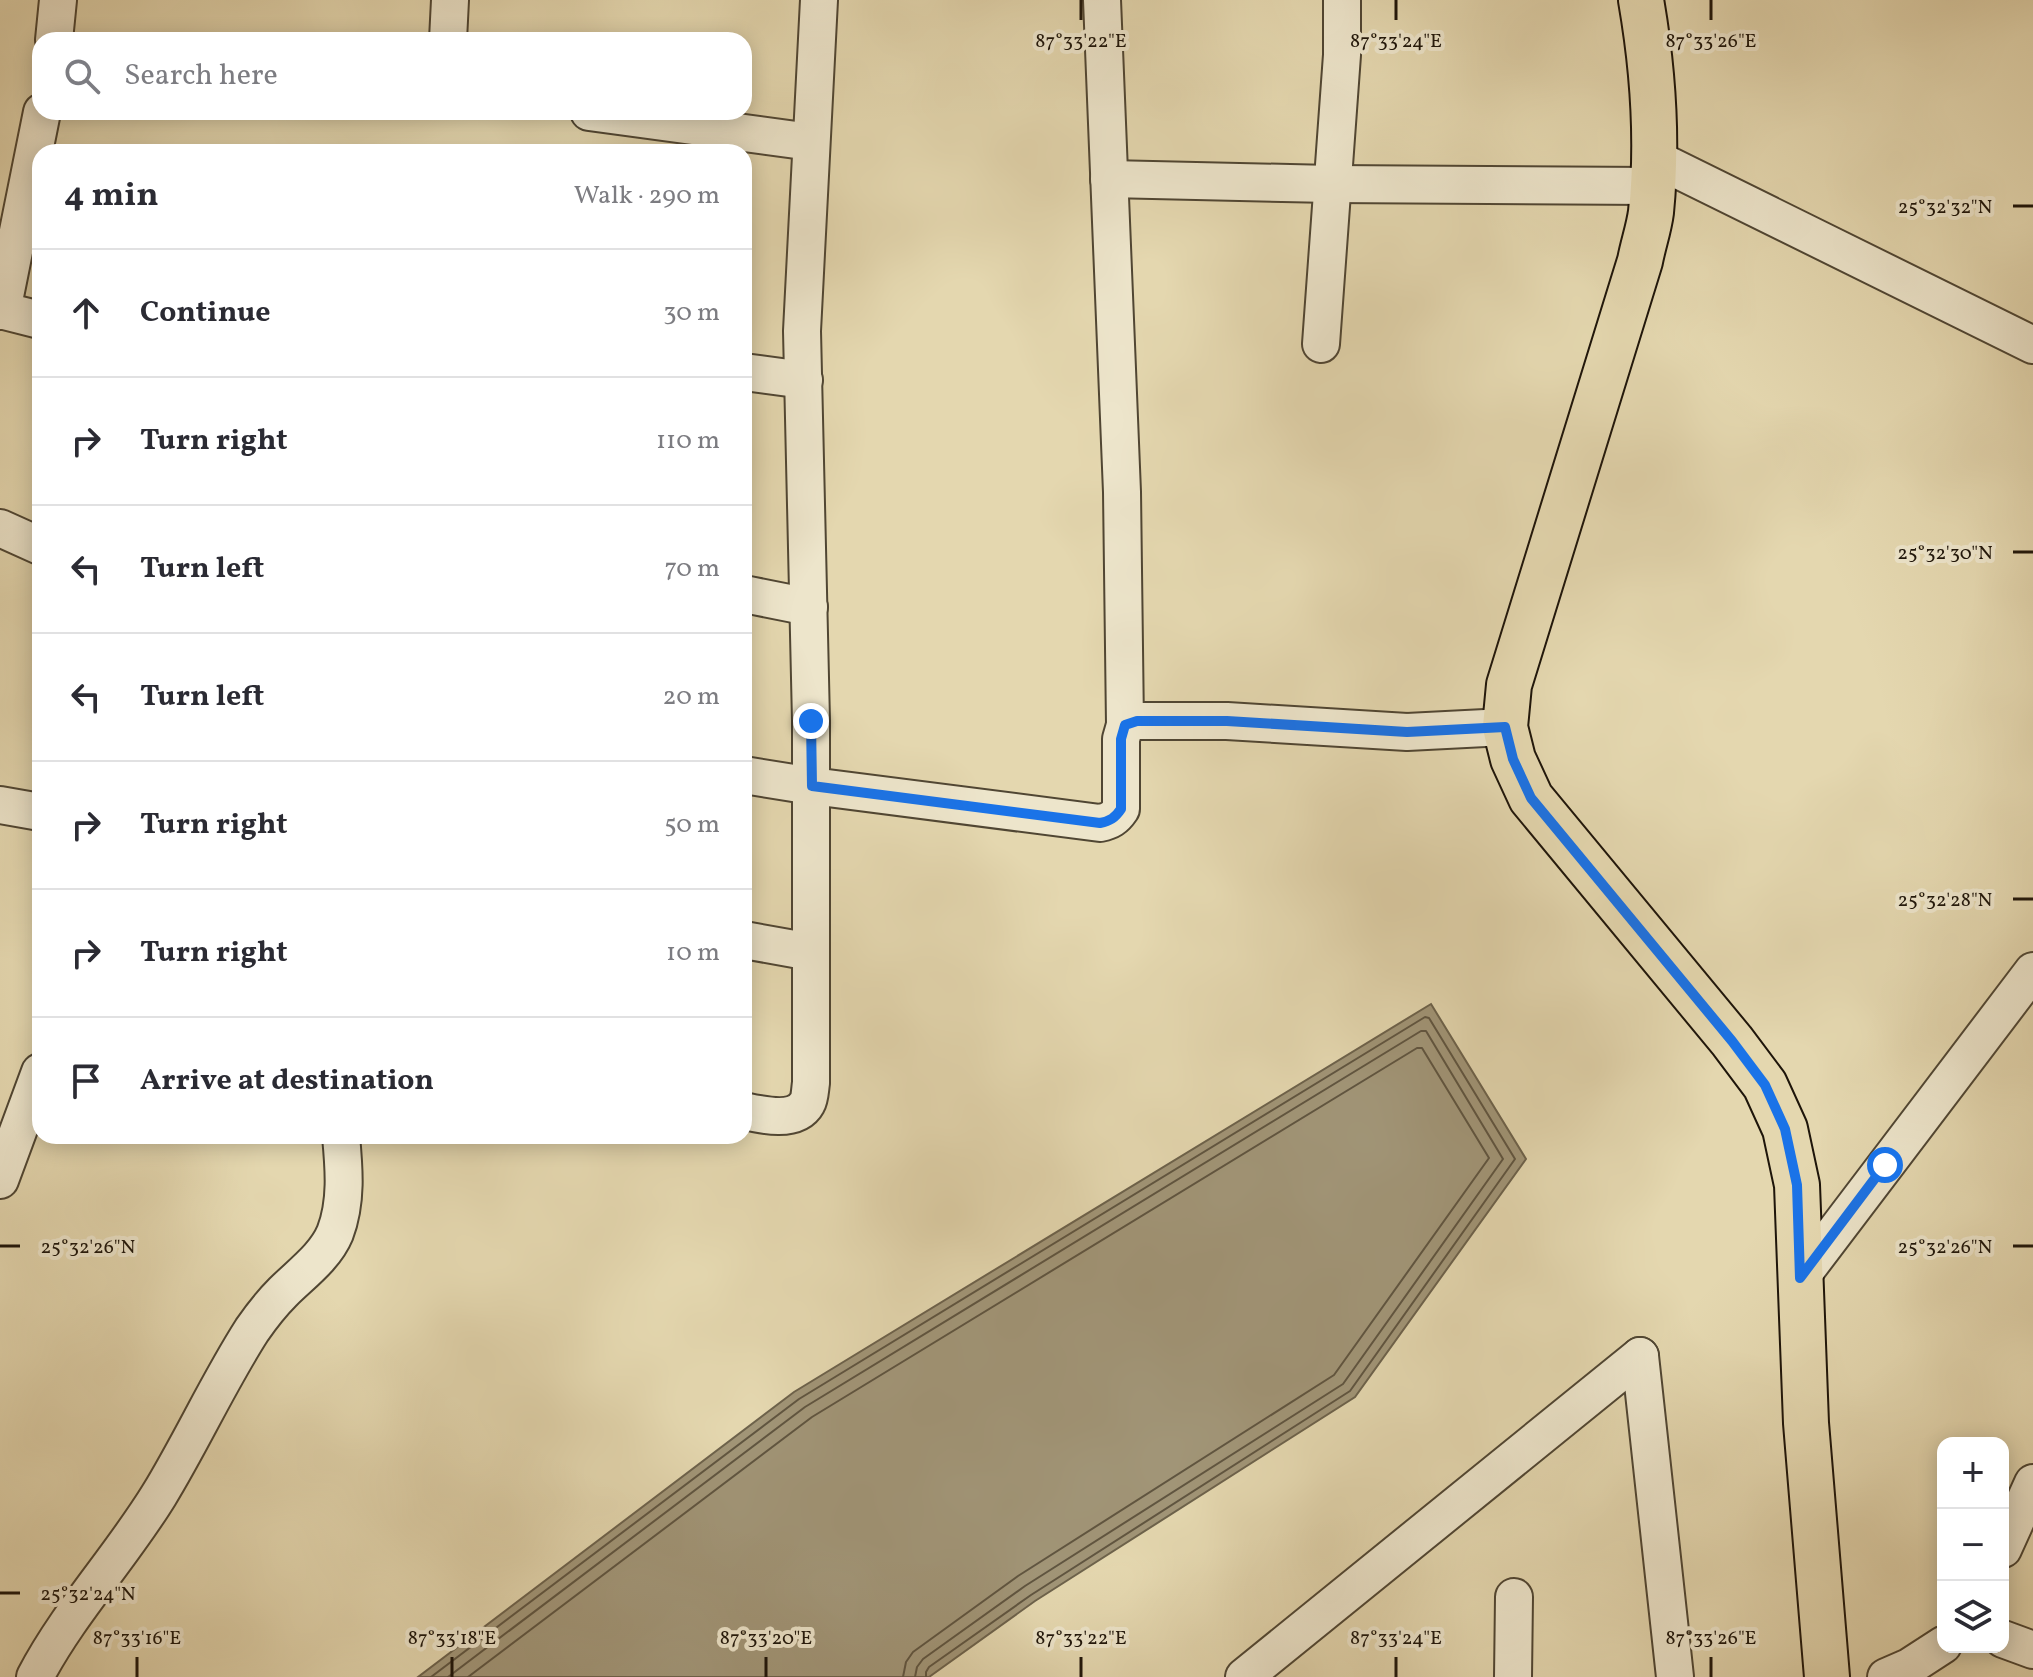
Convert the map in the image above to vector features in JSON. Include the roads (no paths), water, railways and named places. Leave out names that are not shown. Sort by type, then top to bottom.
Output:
[{"type":"main road","points":[[1641,0],[1652,91],[1650,214],[1640,261],[1509,685],[1505,727],[1513,759],[1531,798],[1765,1085],[1785,1129],[1797,1185],[1806,1423],[1827,1677]]},
{"type":"street","points":[[55,32],[58,0]]},
{"type":"street","points":[[448,32],[450,0]]},
{"type":"street","points":[[752,1112],[794,1114],[807,1104],[811,1083],[812,786],[802,331],[819,0]]},
{"type":"street","points":[[752,776],[1100,823],[1109,821],[1121,809],[1121,739],[1125,725],[1122,492],[1102,0]]},
{"type":"street","points":[[1321,344],[1342,55],[1342,0]]},
{"type":"street","points":[[35,144],[40,120]]},
{"type":"street","points":[[648,120],[811,142]]},
{"type":"street","points":[[32,160],[1,310],[32,318]]},
{"type":"street","points":[[1109,179],[1331,184],[1653,172],[2033,345]]},
{"type":"street","points":[[752,373],[804,380]]},
{"type":"street","points":[[1,532],[32,543]]},
{"type":"street","points":[[752,596],[809,607]]},
{"type":"street","points":[[1125,725],[1137,721],[1227,721],[1407,732],[1505,727]]},
{"type":"street","points":[[0,805],[32,811]]},
{"type":"street","points":[[752,941],[811,952]]},
{"type":"street","points":[[1800,1278],[2033,971]]},
{"type":"street","points":[[0,1180],[32,1094]]},
{"type":"street","points":[[35,1677],[158,1497],[253,1328],[316,1261],[335,1234],[345,1176],[342,1144]]},
{"type":"street","points":[[1244,1677],[1640,1356],[1675,1677]]},
{"type":"street","points":[[2009,1536],[2033,1483]]},
{"type":"street","points":[[1513,1677],[1514,1597]]},
{"type":"street","points":[[2009,1641],[2033,1650]]},
{"type":"street","points":[[1886,1677],[1937,1649]]},
{"type":"water","points":[[1431,1004],[1526,1159],[1355,1397],[1035,1601],[929,1677],[418,1677],[794,1392]]}]
